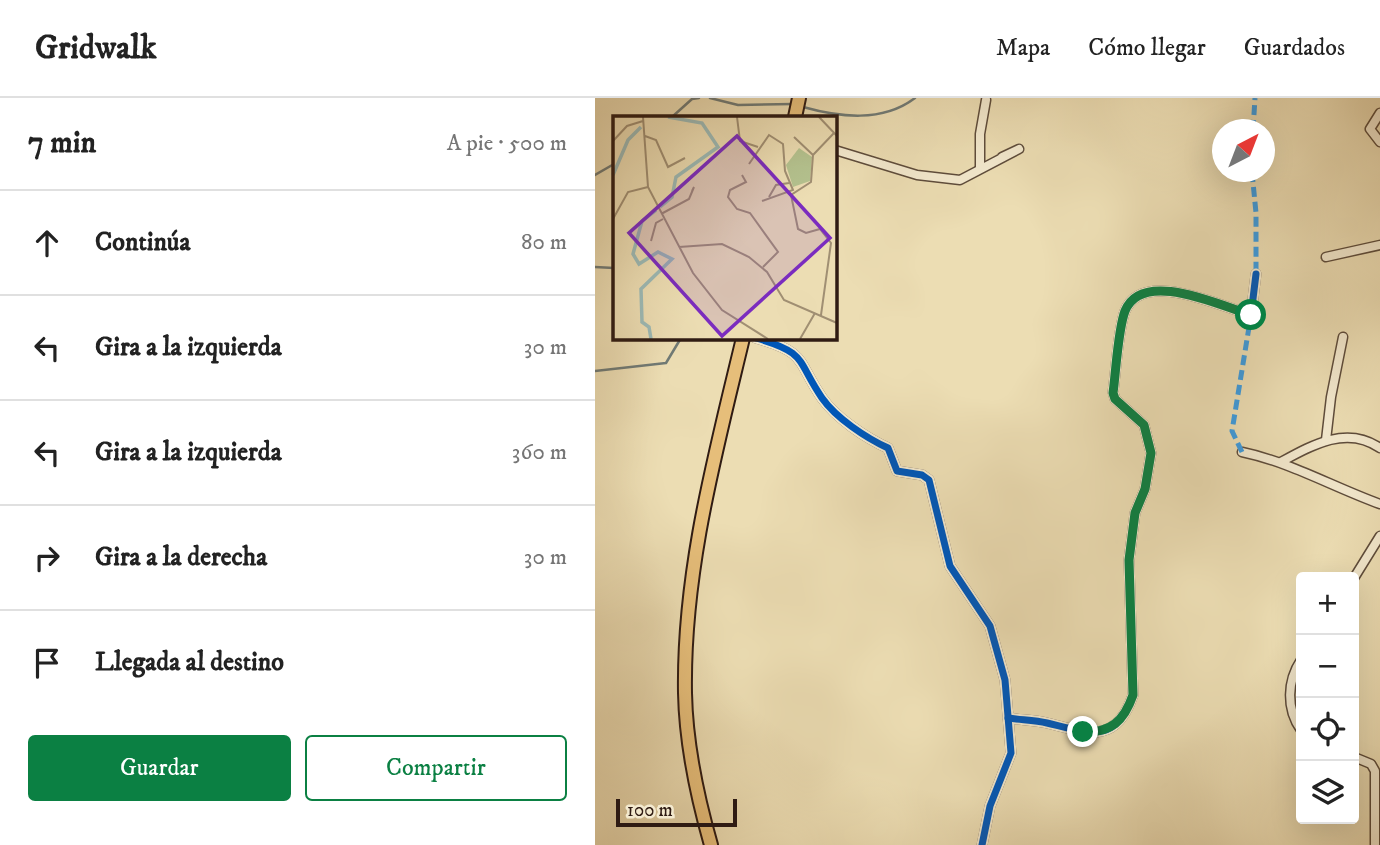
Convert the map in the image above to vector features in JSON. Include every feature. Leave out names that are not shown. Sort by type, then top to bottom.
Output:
[{"type":"main road","points":[[796,115],[799,98]]},
{"type":"main road","points":[[711,845],[690,747],[685,696],[685,640],[698,536],[743,340]]},
{"type":"street","points":[[980,168],[980,131],[986,100]]},
{"type":"street","points":[[1380,113],[1370,129],[1380,142]]},
{"type":"street","points":[[837,151],[936,178],[960,180],[1019,149],[1002,158]]},
{"type":"street","points":[[1326,257],[1380,245]]},
{"type":"street","points":[[1009,718],[1095,733],[1118,724],[1127,712],[1133,695],[1129,560],[1135,513],[1145,489],[1151,453],[1144,425],[1115,399],[1113,393],[1125,311],[1142,292],[1171,290],[1251,315],[1256,274]]},
{"type":"street","points":[[1326,440],[1343,337]]},
{"type":"street","points":[[762,340],[787,349],[797,356],[823,400],[873,441],[888,448],[897,471],[922,475],[929,480],[950,566],[990,626],[1005,680],[1011,753],[990,806],[982,845]]},
{"type":"street","points":[[1281,461],[1326,440],[1356,436],[1380,447]]},
{"type":"street","points":[[1241,452],[1281,461],[1329,486],[1380,504]]},
{"type":"street","points":[[1358,572],[1380,536]]},
{"type":"street","points":[[1296,675],[1290,692],[1296,719]]},
{"type":"street","points":[[1359,759],[1371,764],[1375,771],[1375,845]]},
{"type":"waterway","points":[[673,116],[692,99],[699,98]]},
{"type":"waterway","points":[[710,98],[738,105],[793,104]]},
{"type":"waterway","points":[[803,107],[860,116],[889,111],[915,98]]},
{"type":"waterway","points":[[595,175],[613,165]]},
{"type":"waterway","points":[[595,267],[613,268]]},
{"type":"waterway","points":[[595,371],[666,363],[680,340]]},
{"type":"marked path","points":[[1254,119],[1255,98]]},
{"type":"marked path","points":[[1253,182],[1256,274]]},
{"type":"marked path","points":[[1242,452],[1232,431],[1251,315]]},
{"type":"cycle path","points":[[1008,718],[1099,732],[1118,722],[1126,711],[1133,695],[1129,560],[1135,513],[1145,489],[1151,453],[1144,425],[1115,399],[1113,392],[1125,311],[1134,298],[1147,292],[1164,291],[1202,298],[1251,315],[1256,274]]},
{"type":"cycle path","points":[[763,340],[785,348],[799,359],[822,398],[835,413],[861,433],[888,448],[897,471],[922,475],[929,480],[950,566],[990,626],[1005,680],[1011,753],[990,806],[982,845]]},
{"type":"route","points":[[1083,732],[1095,733],[1118,724],[1127,712],[1133,695],[1127,589],[1129,560],[1135,513],[1145,489],[1151,453],[1144,425],[1115,399],[1113,393],[1125,311],[1142,292],[1171,290],[1251,315]]}]
